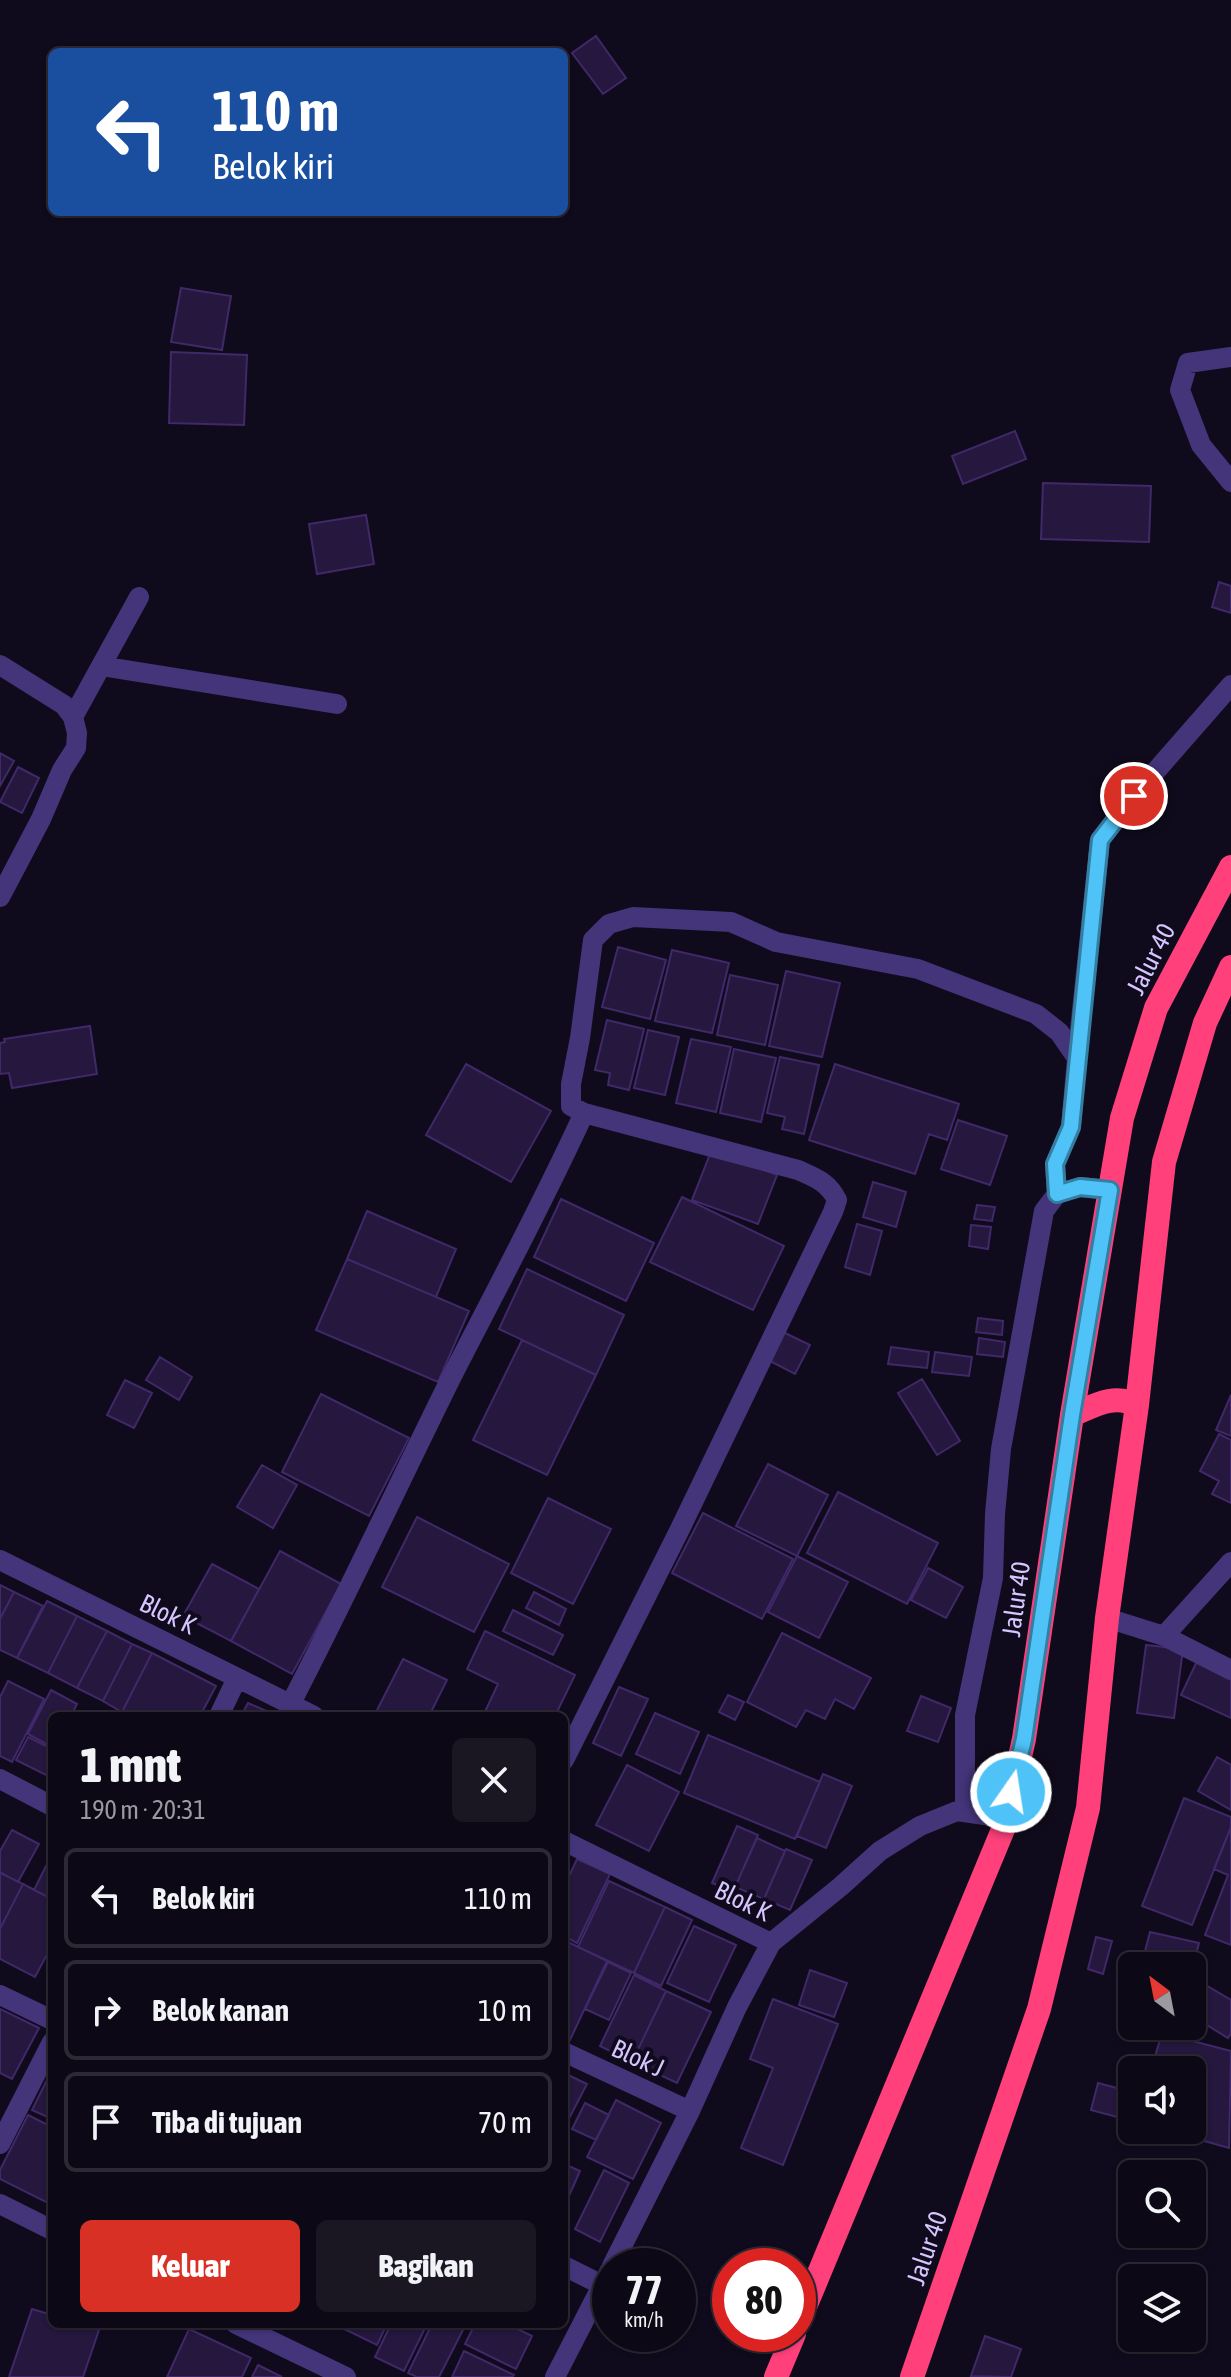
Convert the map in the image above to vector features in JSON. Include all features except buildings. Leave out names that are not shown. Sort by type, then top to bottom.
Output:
[{"type":"highway","name":"Jalur 40","points":[[816,2281],[960,1935],[1005,1818],[1024,1739],[1072,1415],[1122,1118],[1156,1008],[1231,867]]},
{"type":"highway","name":"Jalur 40","points":[[912,2377],[1039,2009],[1088,1808],[1107,1618],[1137,1405],[1164,1162],[1205,1023],[1231,967]]},
{"type":"highway","points":[[1072,1415],[1116,1399],[1126,1399],[1137,1405]]},
{"type":"highway","points":[[776,2377],[786,2352]]},
{"type":"street","points":[[1231,357],[1188,363],[1180,390],[1201,445],[1231,482]]},
{"type":"street","points":[[73,717],[139,597]]},
{"type":"street","points":[[0,665],[64,705],[73,717],[77,733],[76,748],[62,770],[41,819],[0,897]]},
{"type":"street","points":[[101,666],[337,704]]},
{"type":"street","points":[[1057,1194],[1055,1164],[1071,1127],[1100,840],[1134,796],[1231,685]]},
{"type":"street","points":[[568,1752],[679,1531],[837,1200],[822,1180],[798,1170],[584,1113],[571,1106],[571,1084],[593,940],[609,924],[633,917],[731,922],[776,942],[918,969],[1036,1014],[1059,1032],[1077,1058]]},
{"type":"street","points":[[290,1705],[353,1584],[584,1113]]},
{"type":"street","points":[[965,1812],[965,1715],[993,1578],[1001,1449],[1044,1211],[1057,1194],[1080,1187],[1110,1190]]},
{"type":"street","name":"Blok K","points":[[0,1560],[305,1712]]},
{"type":"street","points":[[1164,1636],[1231,1562]]},
{"type":"street","points":[[1107,1618],[1164,1636],[1231,1670]]},
{"type":"street","points":[[221,1712],[237,1678]]},
{"type":"street","points":[[0,1779],[48,1804]]},
{"type":"street","points":[[621,2248],[771,1943],[880,1851],[920,1826],[957,1811],[1005,1818]]},
{"type":"street","name":"Blok K","points":[[568,1843],[771,1943]]},
{"type":"street","points":[[0,1995],[48,2018]]},
{"type":"street","points":[[0,2144],[48,2050]]},
{"type":"street","name":"Blok J","points":[[568,2054],[690,2111]]},
{"type":"street","points":[[0,2204],[48,2228]]},
{"type":"street","points":[[568,2267],[592,2271]]},
{"type":"street","points":[[555,2377],[592,2305]]},
{"type":"street","points":[[244,2328],[346,2377]]},
{"type":"route","points":[[1011,1792],[1024,1739],[1072,1415],[1110,1190],[1080,1187],[1057,1194],[1055,1164],[1071,1127],[1100,840],[1134,796]]}]
